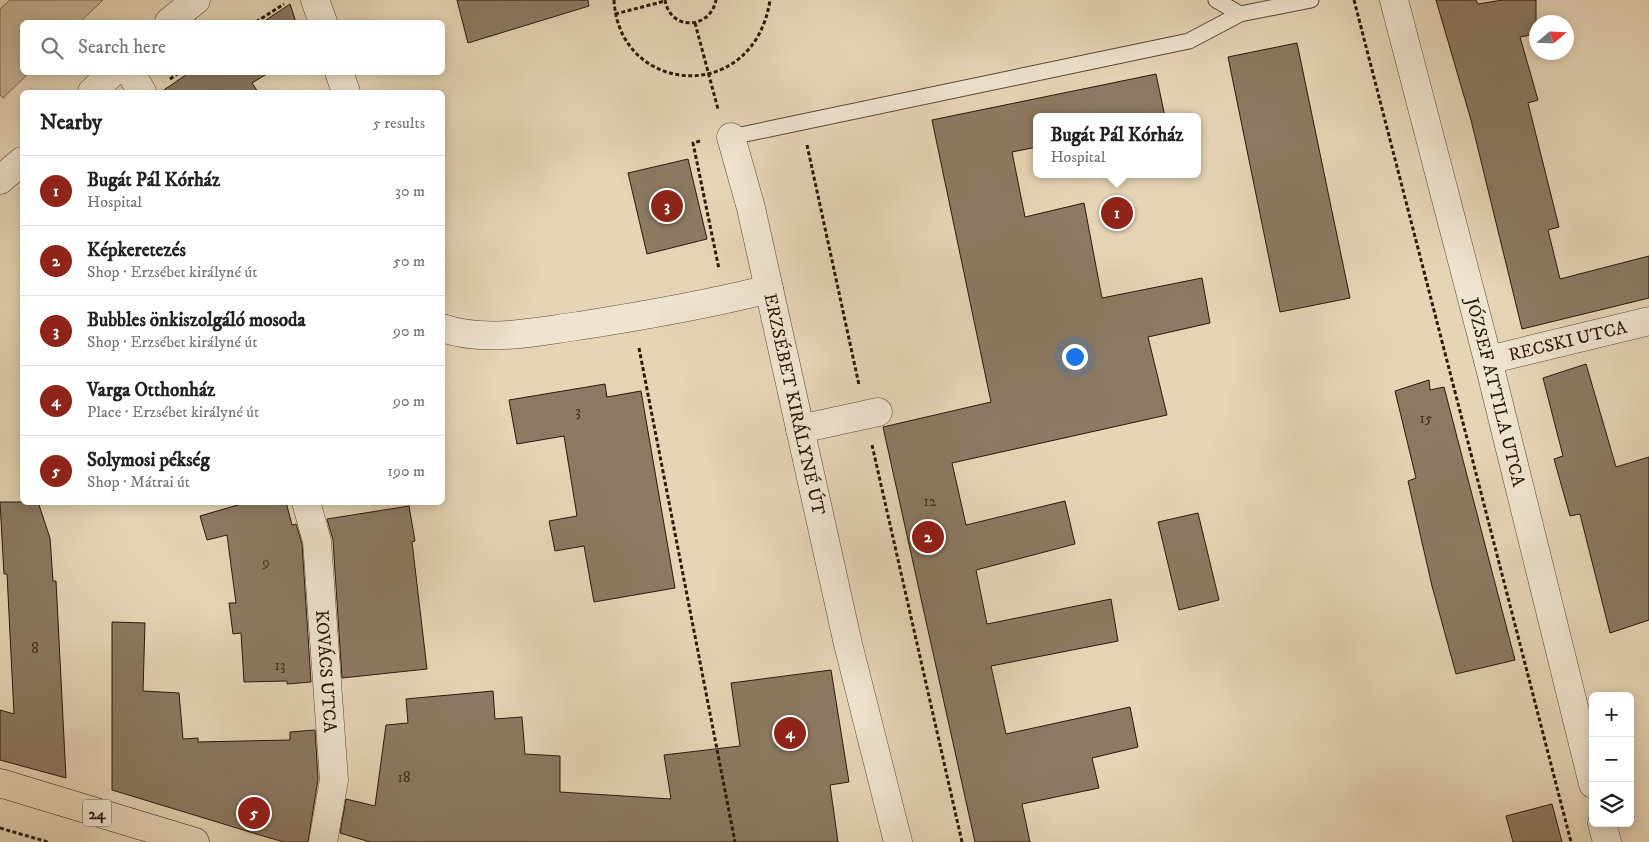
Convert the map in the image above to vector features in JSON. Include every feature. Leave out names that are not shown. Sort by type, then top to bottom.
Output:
[{"type":"main road","name":"24","points":[[0,783],[195,842]]},
{"type":"street","points":[[171,20],[196,0]]},
{"type":"street","points":[[315,0],[322,20]]},
{"type":"street","name":"JÓZSEF ATTILA UTCA","points":[[1394,0],[1488,360],[1593,782]]},
{"type":"street","points":[[94,90],[110,75]]},
{"type":"street","points":[[132,75],[141,90]]},
{"type":"street","points":[[340,75],[345,90]]},
{"type":"street","points":[[731,137],[751,208],[769,289]]},
{"type":"street","name":"ERZSÉBET KIRÁLYNÉ ÚT","points":[[445,329],[477,336],[529,333],[633,318],[726,300],[769,289],[848,644],[898,842]]},
{"type":"street","name":"RECSKI UTCA","points":[[1488,360],[1649,321]]},
{"type":"street","points":[[800,429],[872,413]]},
{"type":"street","name":"KOVÁCS UTCA","points":[[307,505],[317,541],[334,780],[323,842]]},
{"type":"street","points":[[1603,827],[1607,842]]},
{"type":"lane","points":[[1216,0],[1240,14]]},
{"type":"lane","points":[[731,137],[1189,41],[1240,14],[1311,0]]},
{"type":"path","points":[[259,20],[290,0]]},
{"type":"path","points":[[614,0],[615,14],[624,37],[639,56],[659,69],[683,76],[708,74],[729,67],[747,53],[760,34],[770,0]]},
{"type":"path","points":[[615,14],[665,0],[667,9],[678,21],[695,23],[709,16],[716,0]]},
{"type":"path","points":[[1354,0],[1571,842]]},
{"type":"path","points":[[695,23],[720,113],[731,137],[693,143],[726,300]]},
{"type":"path","points":[[802,122],[872,413],[962,842]]},
{"type":"path","points":[[633,318],[735,842]]},
{"type":"path","points":[[0,828],[48,842]]},
{"type":"shaded area","points":[[10,0],[103,0],[82,20],[20,20],[20,75],[27,75],[3,98],[0,95],[0,9]]},
{"type":"building","points":[[457,0],[588,0],[589,6],[468,43]]},
{"type":"building","points":[[1436,0],[1476,0],[1478,4],[1503,0],[1536,0],[1536,15],[1529,15],[1529,35],[1520,37],[1538,100],[1528,103],[1559,227],[1548,230],[1560,279],[1649,256],[1649,298],[1522,329],[1471,120]]},
{"type":"building","points":[[290,4],[295,20],[266,20]]},
{"type":"building","points":[[1297,43],[1350,298],[1280,312],[1228,57]]},
{"type":"building","points":[[1156,74],[1164,113],[1033,113],[1033,148],[1012,152],[1025,217],[1084,203],[1102,298],[1202,278],[1210,323],[1148,337],[1167,415],[952,463],[966,525],[1065,501],[1075,544],[976,570],[987,624],[1111,599],[1118,641],[991,666],[1006,734],[1130,707],[1138,747],[1092,758],[1099,788],[1022,804],[1030,842],[975,842],[883,427],[991,402],[932,120]]},
{"type":"building","points":[[186,75],[265,75],[252,83],[257,90],[164,90]]},
{"type":"building","points":[[688,159],[707,239],[647,254],[628,173]]},
{"type":"building","points":[[1586,364],[1616,467],[1649,457],[1649,620],[1610,633],[1580,514],[1570,516],[1554,459],[1563,456],[1543,378]]},
{"type":"building","points":[[1429,380],[1430,390],[1444,387],[1515,660],[1456,674],[1432,586],[1408,481],[1416,478],[1395,391]]},
{"type":"building","points":[[605,384],[607,397],[641,391],[675,588],[594,602],[584,546],[555,551],[549,521],[577,516],[564,436],[517,444],[509,400]]},
{"type":"building","points":[[0,502],[20,502],[20,505],[39,505],[50,538],[53,581],[56,581],[66,778],[0,760],[0,710],[14,714],[7,574],[4,574]]},
{"type":"building","points":[[238,505],[287,505],[292,525],[296,524],[302,544],[311,682],[287,684],[287,681],[244,682],[241,633],[233,634],[229,603],[236,603],[227,535],[207,540],[200,516]]},
{"type":"building","points":[[409,506],[415,541],[412,542],[427,669],[342,678],[333,540],[327,519]]},
{"type":"building","points":[[1198,513],[1219,600],[1179,610],[1158,522]]},
{"type":"building","points":[[112,622],[145,623],[143,691],[179,693],[183,739],[198,738],[198,742],[290,740],[290,732],[315,730],[318,779],[308,842],[284,842],[112,790]]},
{"type":"building","points":[[831,670],[849,782],[830,785],[838,842],[370,842],[340,833],[346,799],[375,806],[386,725],[408,723],[406,699],[493,691],[495,719],[522,717],[525,754],[560,756],[560,792],[671,799],[664,755],[740,746],[731,683]]},
{"type":"building","points":[[1552,804],[1562,842],[1513,842],[1506,816]]},
{"type":"place","name":"Bubbles önkiszolgáló mosoda","points":[[667,206]]},
{"type":"place","name":"Bugát Pál Kórház","points":[[1117,213]]},
{"type":"place","name":"Képkeretezés","points":[[928,537]]},
{"type":"place","name":"Varga Otthonház","points":[[790,733]]},
{"type":"place","name":"Solymosi pékség","points":[[254,813]]}]
